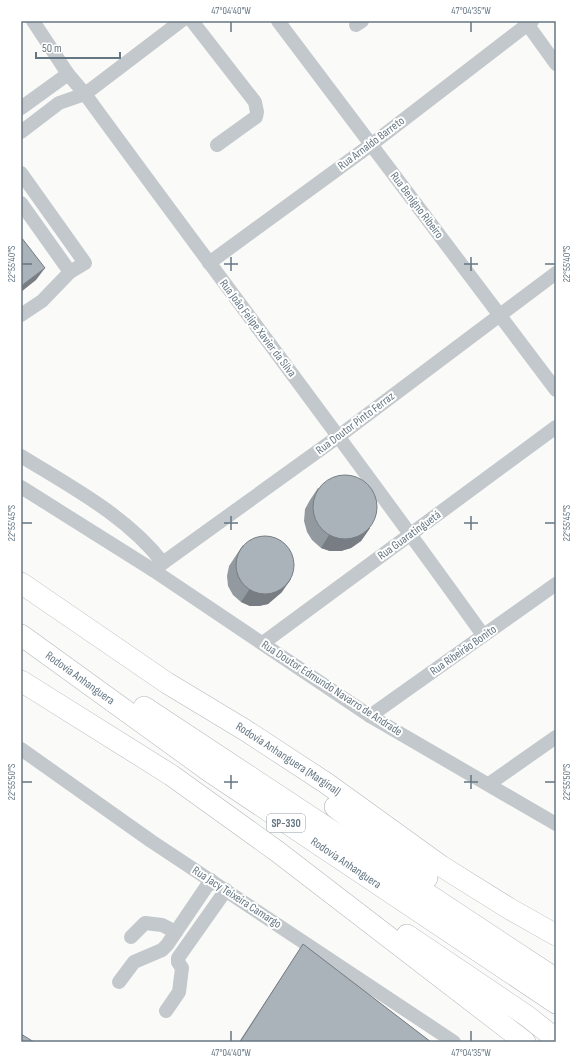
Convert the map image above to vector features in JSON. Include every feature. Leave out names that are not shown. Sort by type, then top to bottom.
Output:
[{"type":"highway","name":"Rodovia Anhanguera (Marginal)","points":[[21,583],[167,683],[245,730],[326,783],[441,866],[510,909],[556,935]]},
{"type":"highway","name":"Rodovia Anhanguera","points":[[21,620],[155,714],[556,978]]},
{"type":"highway","name":"Rodovia Anhanguera","points":[[21,635],[215,775],[556,1003]]},
{"type":"highway","points":[[21,666],[102,731]]},
{"type":"highway","points":[[21,681],[171,775],[278,852],[525,1042]]},
{"type":"highway","points":[[167,683],[351,819],[530,961]]},
{"type":"highway","points":[[278,852],[455,966],[527,1016],[556,1039]]},
{"type":"street","name":"Rua João Felipe Xavier da Silva","points":[[33,21],[68,74],[85,94],[209,263],[339,436],[483,635]]},
{"type":"street","points":[[21,132],[59,103],[85,94],[181,21]]},
{"type":"street","points":[[192,21],[254,102],[257,112],[256,117],[217,145]]},
{"type":"street","name":"Rua Benígno Ribeiro","points":[[278,21],[556,390]]},
{"type":"street","points":[[528,22],[556,64]]},
{"type":"street","name":"Rua Arnaldo Barreto","points":[[209,263],[372,144],[528,22]]},
{"type":"street","points":[[21,108],[68,74]]},
{"type":"street","points":[[21,173],[85,263],[70,272],[42,301],[21,315]]},
{"type":"street","points":[[21,203],[70,272]]},
{"type":"street","name":"Rua Doutor Pinto Ferraz","points":[[158,566],[339,436],[499,315],[556,274]]},
{"type":"street","name":"Rua Guaratinguetá","points":[[263,643],[556,427]]},
{"type":"street","points":[[21,456],[100,505],[150,546],[158,566]]},
{"type":"street","name":"Rua Doutor Edmundo Navarro de Andrade","points":[[21,487],[158,566],[263,643],[370,716],[556,824]]},
{"type":"street","name":"Rua Ribeirão Bonito","points":[[370,716],[556,584]]},
{"type":"street","points":[[489,784],[556,737]]},
{"type":"street","name":"Rua Jacy Teixeira Camargo","points":[[21,749],[146,837],[454,1042]]},
{"type":"street","points":[[119,982],[134,962],[162,950],[211,880]]},
{"type":"street","points":[[166,1011],[179,992],[182,968],[178,962],[178,958],[226,890]]},
{"type":"street","points":[[131,937],[145,923],[162,925],[176,932]]},
{"type":"building","points":[[21,237],[45,268],[21,286]]},
{"type":"building","points":[[339,475],[351,475],[368,484],[375,495],[377,507],[375,519],[368,530],[351,539],[339,539],[327,534],[318,525],[313,513],[313,501],[318,489],[327,480]]},
{"type":"building","points":[[265,536],[276,538],[289,549],[292,554],[294,565],[292,576],[281,589],[276,592],[265,594],[254,592],[241,581],[238,576],[236,565],[238,554],[249,541],[254,538]]},
{"type":"building","points":[[303,944],[431,1042],[240,1042]]},
{"type":"building","points":[[21,1034],[34,1042],[21,1042]]}]
